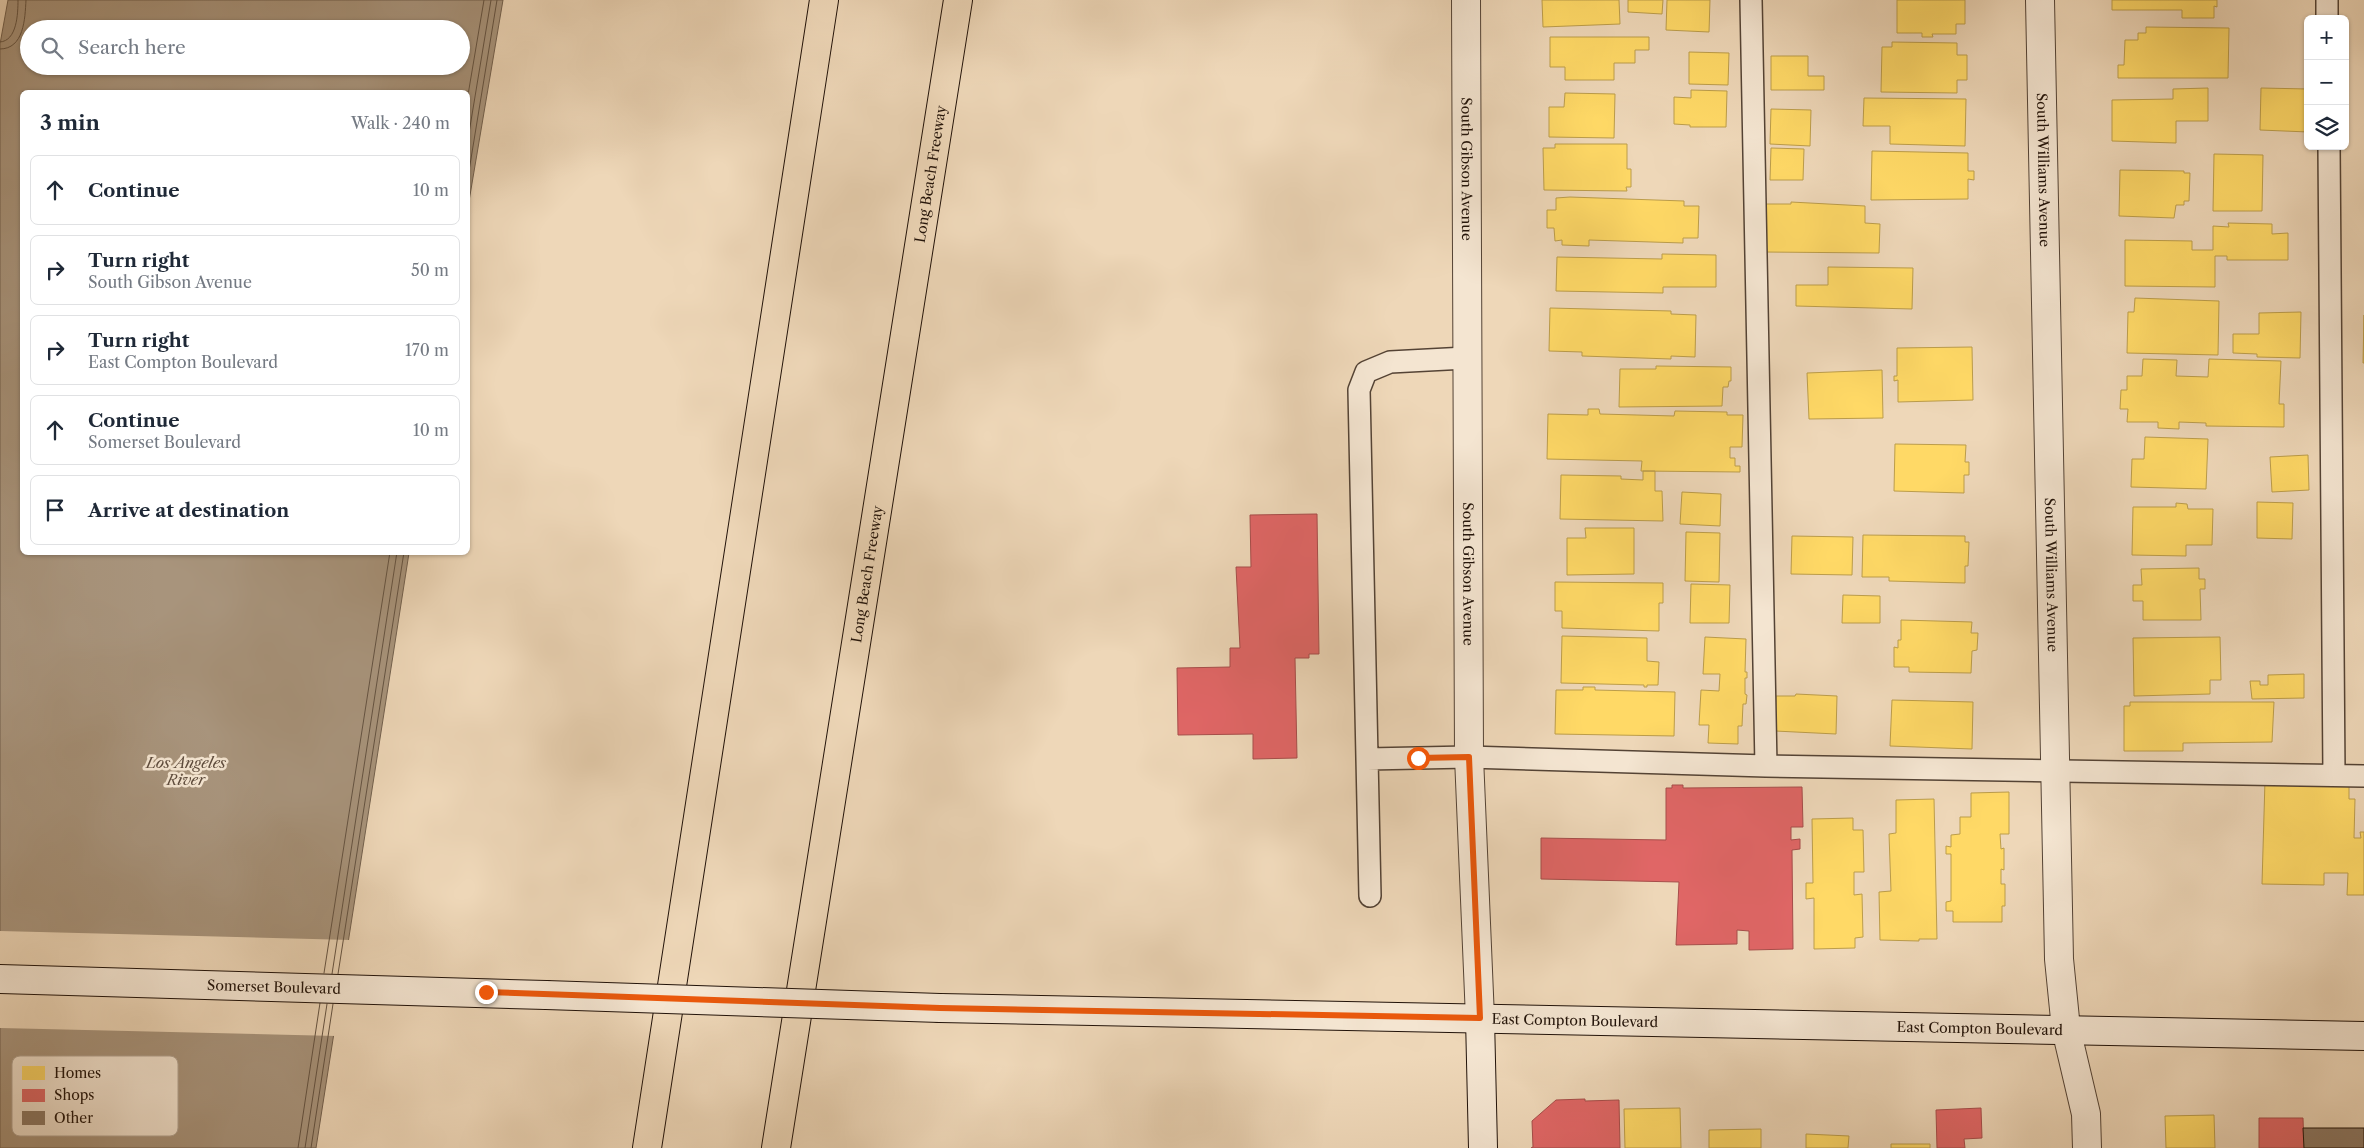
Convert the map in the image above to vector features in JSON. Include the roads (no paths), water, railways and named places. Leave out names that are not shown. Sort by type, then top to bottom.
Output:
[{"type":"highway","points":[[647,1148],[824,0]]},
{"type":"highway","name":"Long Beach Freeway","points":[[776,1148],[958,0]]},
{"type":"main road","name":"South Gibson Avenue","points":[[1466,0],[1469,757],[1480,1018],[1483,1148]]},
{"type":"main road","name":"South Williams Avenue","points":[[2040,0],[2059,958],[2066,1029],[2086,1114],[2087,1148]]},
{"type":"main road","name":"Somerset Boulevard","points":[[0,979],[546,995]]},
{"type":"main road","name":"East Compton Boulevard","points":[[546,995],[940,1008],[2364,1036]]},
{"type":"lane","points":[[1750,0],[1766,766]]},
{"type":"lane","points":[[2327,0],[2327,15]]},
{"type":"lane","points":[[2328,150],[2334,775]]},
{"type":"lane","points":[[1370,896],[1359,390],[1366,372],[1390,362],[1466,358]]},
{"type":"lane","points":[[1367,759],[1469,757],[1766,766],[2364,776]]},
{"type":"water","name":"Los Angeles River","points":[[8,0],[503,0],[470,195],[470,90],[20,90],[20,555],[409,555],[316,1148],[0,1148],[0,44]]}]
